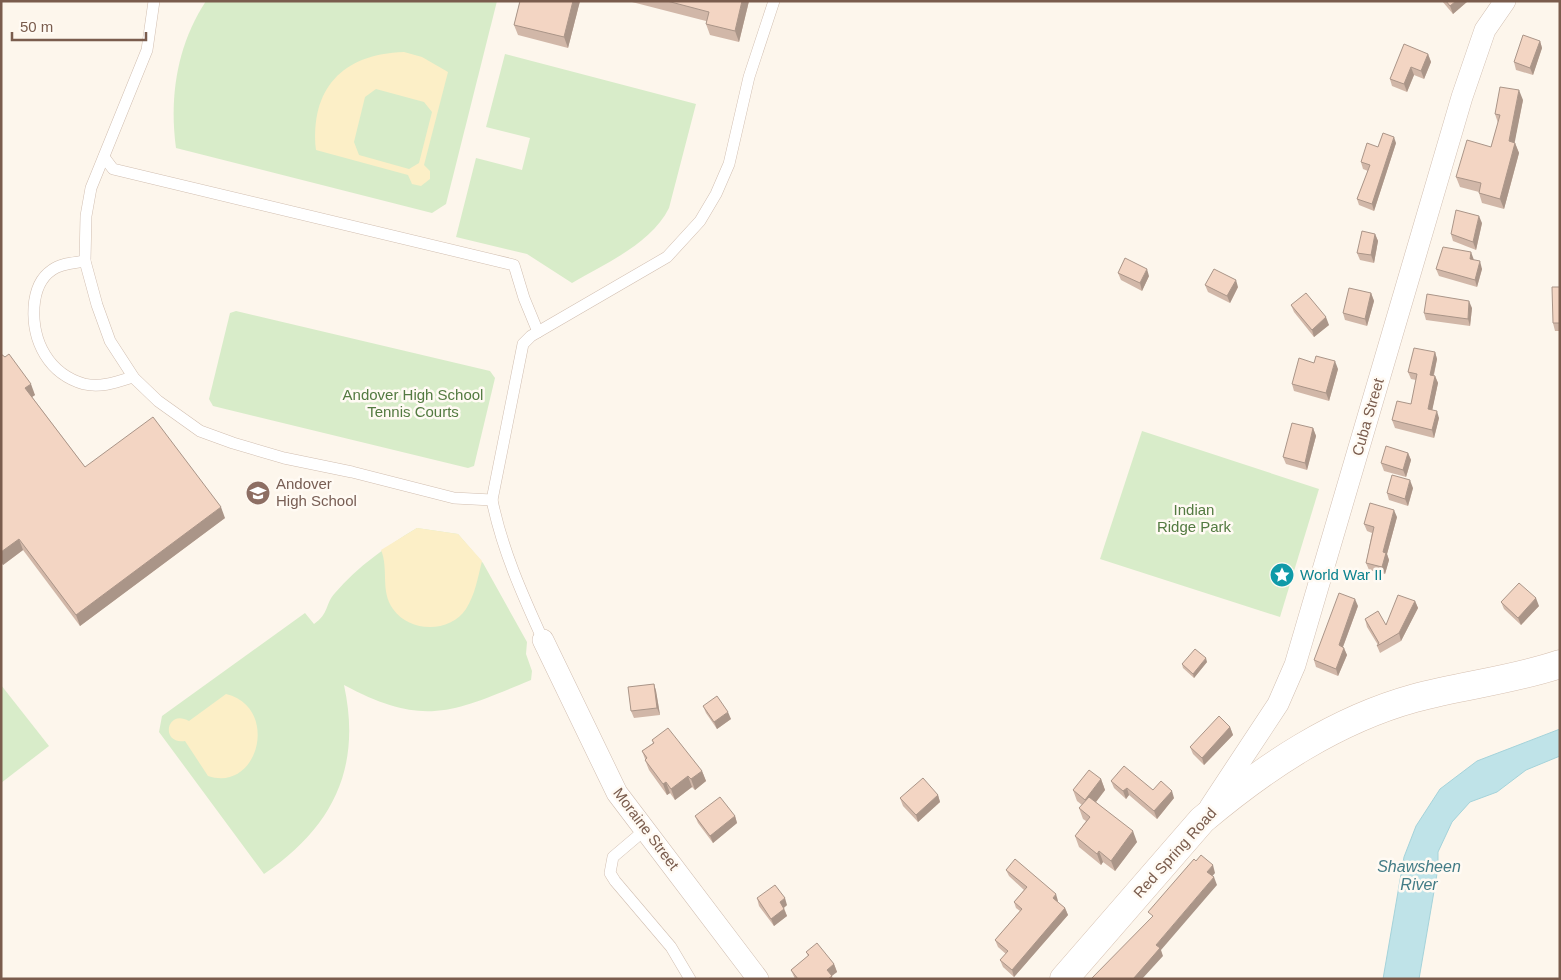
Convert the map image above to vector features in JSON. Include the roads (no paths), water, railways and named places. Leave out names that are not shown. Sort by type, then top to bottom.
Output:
[{"type":"main road","name":"Red Spring Road","points":[[1064,979],[1202,820],[1228,797],[1288,754],[1350,722],[1414,699],[1560,664]]},
{"type":"street","name":"Cuba Street","points":[[1202,820],[1278,704],[1295,665],[1462,97],[1485,30],[1505,1]]},
{"type":"street","name":"Moraine Street","points":[[543,640],[617,793],[758,979]]},
{"type":"lane","points":[[154,1],[147,50],[104,156],[87,204],[85,261],[97,305],[110,341],[133,376],[158,400],[200,431],[233,443],[284,458],[352,472],[454,498],[492,500]]},
{"type":"lane","points":[[543,640],[516,580],[497,526],[492,500],[520,350],[526,340],[538,332],[667,257],[700,221],[716,194],[729,164],[749,77],[774,1]]},
{"type":"lane","points":[[104,156],[114,169],[514,265],[519,275],[524,298],[538,332]]},
{"type":"lane","points":[[85,261],[64,264],[51,270],[38,286],[34,305],[34,328],[41,349],[58,371],[85,384],[100,385],[133,376]]},
{"type":"lane","points":[[646,829],[613,856],[610,873],[615,882],[671,947],[690,979]]},
{"type":"water","name":"Shawsheen River","points":[[1560,729],[1560,756],[1526,770],[1497,792],[1470,802],[1452,822],[1438,852],[1438,868],[1419,979],[1383,979],[1404,857],[1416,826],[1440,789],[1477,761]]},
{"type":"place","name":"Andover High School","points":[[258,493]]},
{"type":"place","name":"World War II","points":[[1282,575]]},
{"type":"park label","name":"Andover High School Tennis Courts","points":[[413,404]]},
{"type":"park label","name":"Indian Ridge Park","points":[[1194,518]]}]
